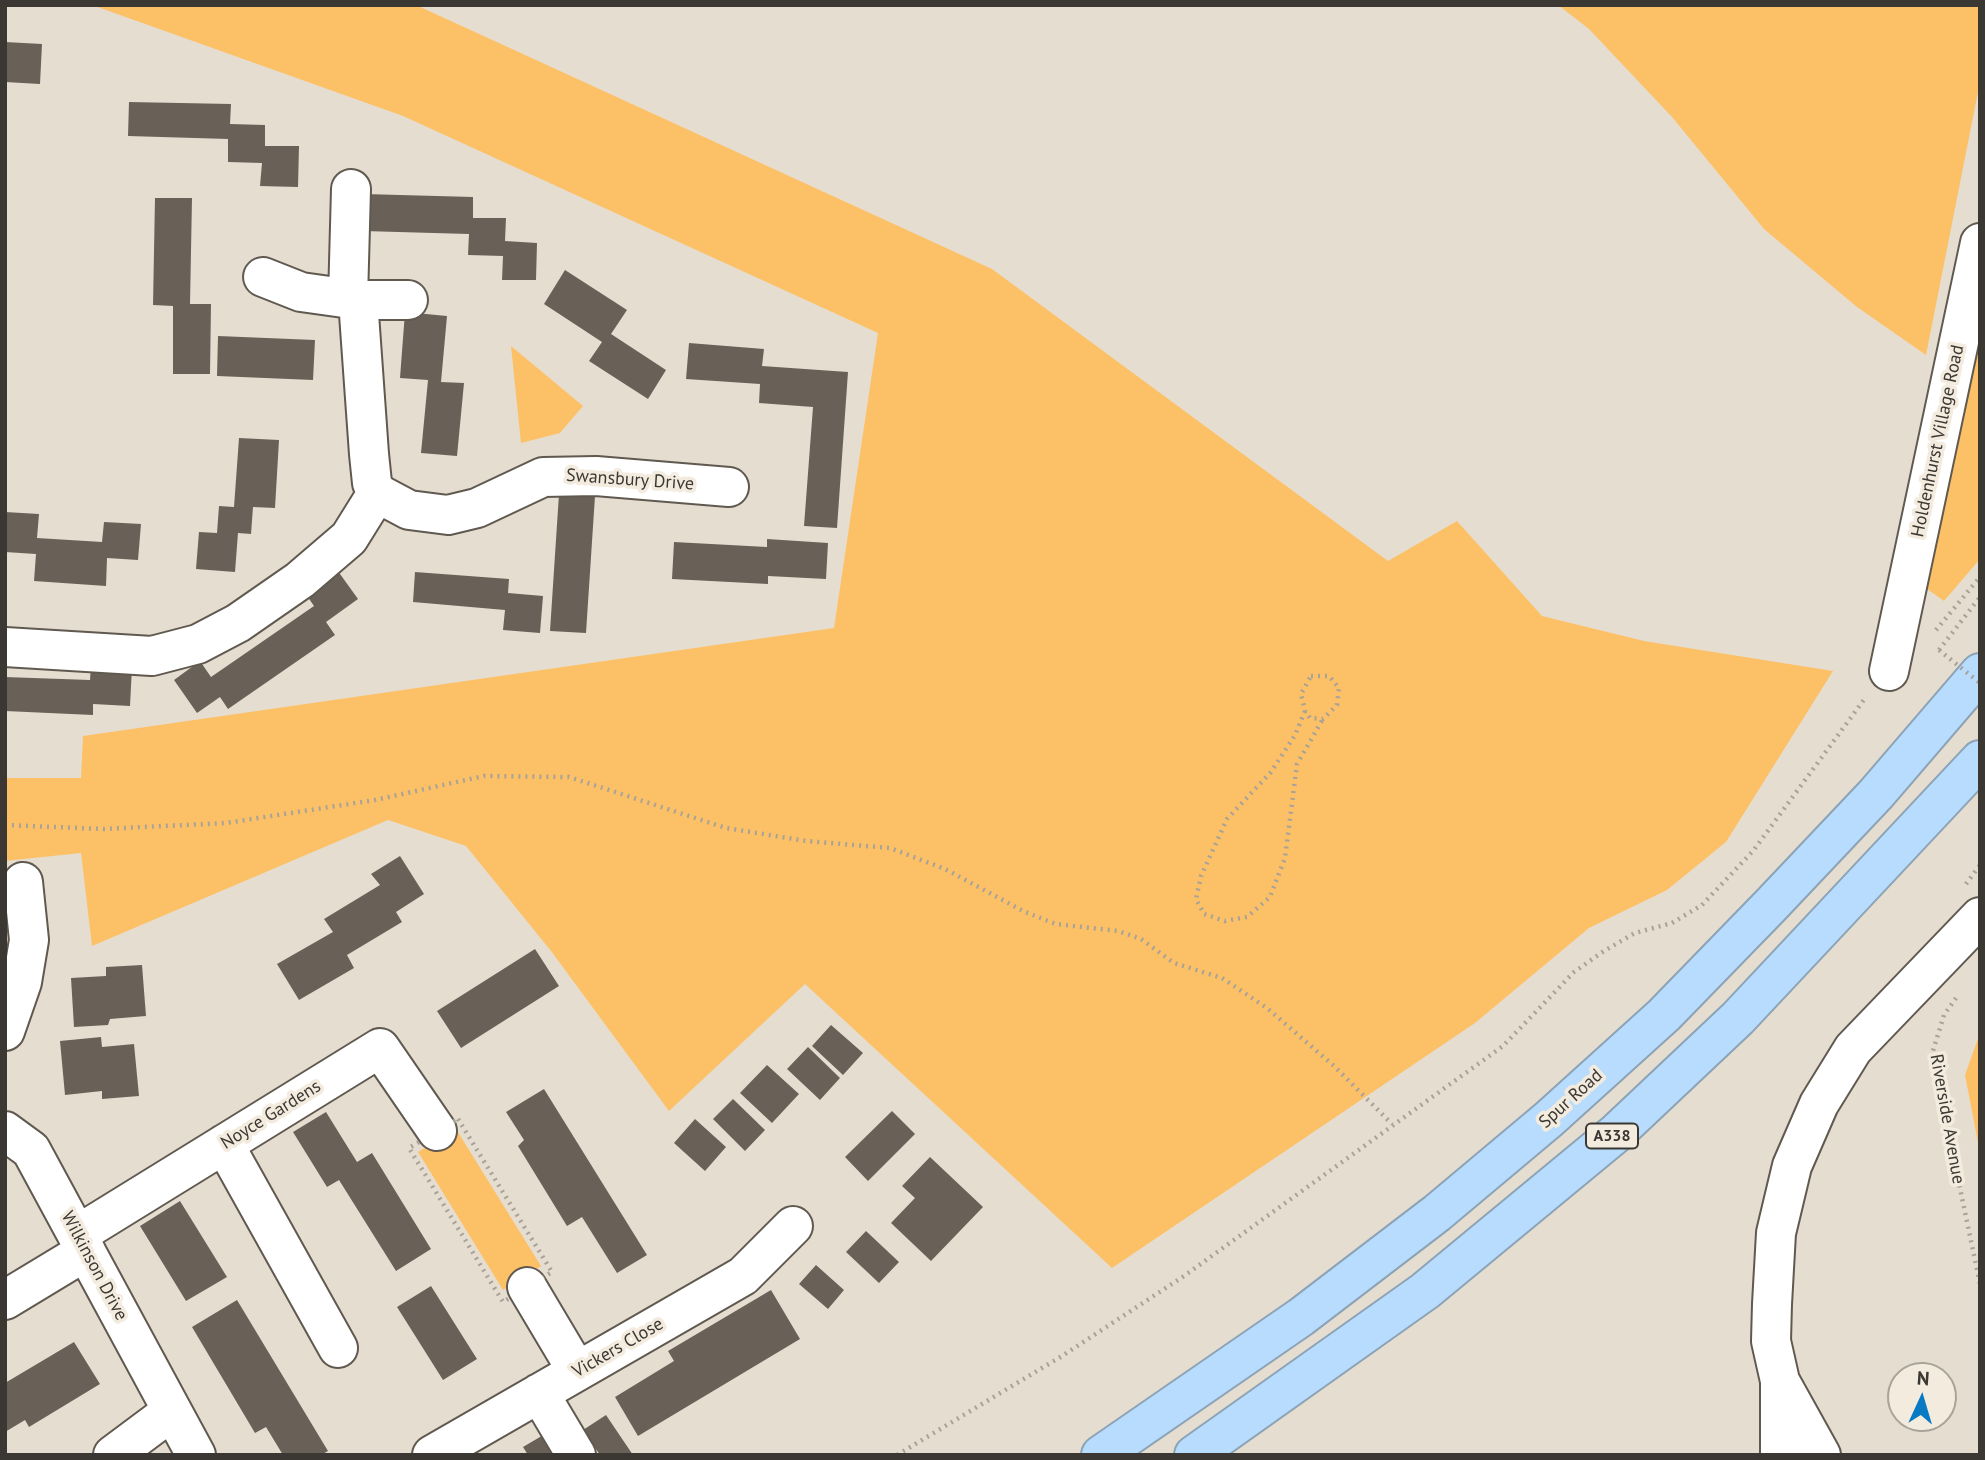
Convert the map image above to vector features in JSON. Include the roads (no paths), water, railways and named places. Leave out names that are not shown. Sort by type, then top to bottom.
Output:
[{"type":"highway","name":"Spur Road","points":[[1101,1455],[1301,1317],[1437,1213],[1549,1119],[1664,1015],[1762,915],[1877,794],[1980,673]]},
{"type":"highway","name":"A338","points":[[1194,1455],[1425,1290],[1615,1133],[1738,1018],[1980,760]]},
{"type":"street","points":[[5,647],[152,656],[198,644],[238,624],[300,580],[349,538],[377,494],[369,454],[353,299],[351,189]]},
{"type":"street","name":"Holdenhurst Village Road","points":[[1889,671],[1980,243]]},
{"type":"street","points":[[263,277],[301,292],[353,299],[408,300]]},
{"type":"street","name":"Swansbury Drive","points":[[377,494],[409,510],[448,515],[477,508],[543,477],[553,476],[596,476],[729,487]]},
{"type":"street","points":[[5,1031],[22,982],[29,940],[23,882]]},
{"type":"street","points":[[1780,1455],[1780,1381],[1771,1341],[1772,1304],[1776,1233],[1792,1166],[1819,1104],[1853,1049],[1969,928]]},
{"type":"street","name":"Noyce Gardens","points":[[5,1300],[81,1243],[224,1144],[380,1048],[438,1131]]},
{"type":"street","name":"Wilkinson Drive","points":[[5,1131],[31,1150],[196,1455]]},
{"type":"street","points":[[224,1144],[338,1348]]},
{"type":"street","name":"Vickers Close","points":[[432,1455],[743,1276],[793,1226]]},
{"type":"street","points":[[527,1287],[577,1371]]},
{"type":"street","points":[[1780,1381],[1821,1455]]},
{"type":"street","points":[[539,1393],[576,1455]]},
{"type":"street","points":[[113,1455],[172,1411]]}]
